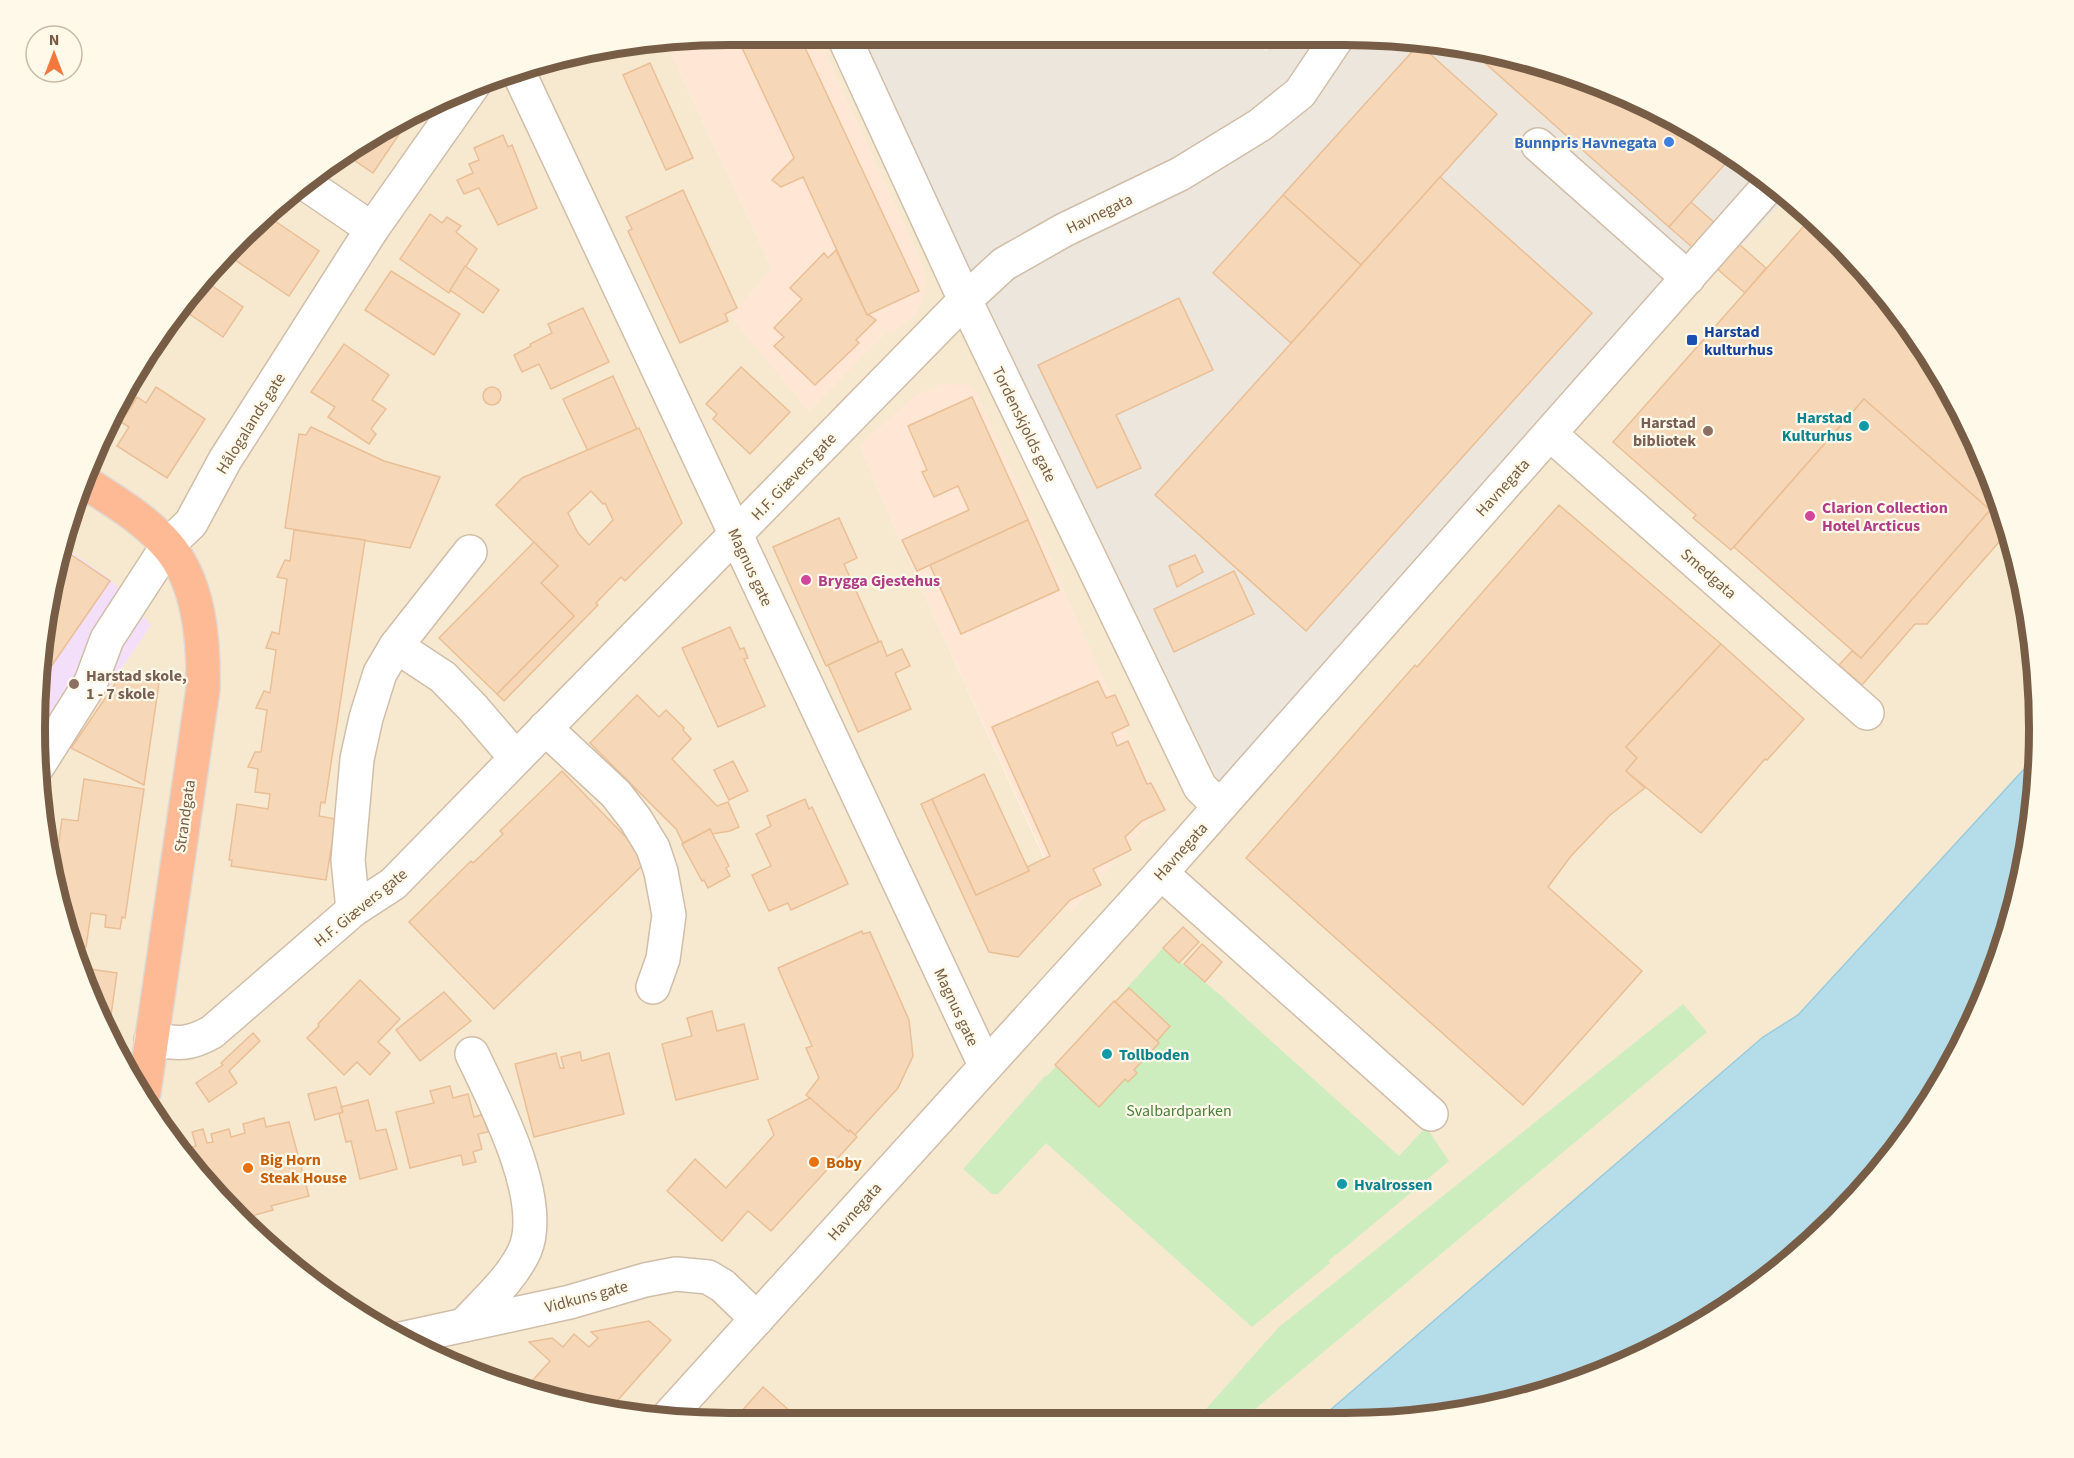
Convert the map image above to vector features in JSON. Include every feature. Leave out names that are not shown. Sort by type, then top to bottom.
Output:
[{"type":"highway","name":"Strandgata","points":[[90,486],[138,518],[168,545],[184,572],[201,625],[204,656],[203,689],[145,1084]]},
{"type":"street","name":"Tordenskjolds gate","points":[[848,45],[965,300],[1200,787],[1220,806]]},
{"type":"street","name":"Havnegata","points":[[965,300],[1004,264],[1064,230],[1180,174],[1260,125],[1300,93],[1333,45]]},
{"type":"street","name":"Magnus gate","points":[[521,77],[985,1065]]},
{"type":"street","name":"Hålogalands gate","points":[[46,754],[91,682],[106,639],[168,545],[191,523],[225,460],[372,229],[464,98]]},
{"type":"street","points":[[1538,145],[1688,278]]},
{"type":"street","points":[[311,188],[372,229]]},
{"type":"street","name":"Havnegata","points":[[674,1411],[1161,873],[1765,190]]},
{"type":"street","name":"H.F. Giævers gate","points":[[151,1040],[181,1043],[196,1041],[212,1032],[353,910],[393,884],[965,300]]},
{"type":"street","name":"Smedgata","points":[[1550,434],[1867,712]]},
{"type":"street","points":[[353,910],[348,860],[357,759],[366,717],[380,673],[396,646],[470,552]]},
{"type":"street","points":[[396,646],[443,677],[516,758]]},
{"type":"street","points":[[545,728],[616,794],[636,820],[653,848],[662,872],[669,915],[663,959],[653,987]]},
{"type":"street","points":[[1161,873],[1431,1114]]},
{"type":"street","points":[[464,1325],[509,1276],[525,1250],[531,1226],[524,1181],[500,1114],[472,1054]]},
{"type":"street","name":"Vidkuns gate","points":[[413,1335],[570,1302],[645,1280],[676,1274],[708,1277],[723,1286],[758,1319]]},
{"type":"shaded area","points":[[822,45],[861,45],[1221,786],[1782,203],[1829,245],[1888,313],[1914,349],[1937,387],[1977,467],[2006,552],[2016,596],[2028,684],[2028,765],[1798,1015],[1763,1037],[1327,1413],[684,1412],[596,1400],[552,1390],[467,1361],[426,1342],[349,1298],[313,1272],[245,1213],[186,1145],[160,1109],[116,1032],[97,991],[68,906],[58,862],[46,774],[45,729],[46,684],[58,596],[81,509],[97,467],[137,387],[160,349],[186,313],[245,245],[313,186],[349,160],[387,137],[467,97],[552,68],[596,58],[668,48],[772,269],[809,411],[885,333],[925,271]],"holes":[[[859,445],[1151,819],[1071,912],[1047,865],[913,570]]]},
{"type":"shaded area","points":[[822,45],[925,271],[926,285],[923,301],[916,314],[894,332],[885,333],[809,412],[730,316],[772,269],[668,48]]},
{"type":"shaded area","points":[[861,45],[1260,45],[1266,51],[1270,45],[1345,45],[1390,46],[1478,58],[1565,81],[1648,116],[1725,160],[1782,203],[1221,787]]},
{"type":"shaded area","points":[[941,384],[968,385],[977,394],[1155,794],[1151,819],[1070,913],[913,570],[859,445],[916,395]]},
{"type":"shaded area","name":"Harstad skole, 1 - 7 skole","points":[[68,550],[111,580],[151,625],[47,779],[46,684],[58,596]]},
{"type":"green space","name":"Svalbardparken","points":[[1163,948],[1219,994],[1399,1156],[1426,1127],[1449,1161],[1252,1327],[1046,1143],[998,1194],[992,1194],[963,1169]]},
{"type":"green space","points":[[1683,1004],[1707,1032],[1250,1413],[1202,1413],[1279,1327]]},
{"type":"water","points":[[2028,765],[2016,862],[1993,949],[1977,991],[1958,1032],[1914,1109],[1888,1145],[1829,1213],[1761,1272],[1725,1298],[1648,1342],[1607,1361],[1522,1390],[1478,1400],[1390,1412],[1327,1413],[1763,1037],[1798,1015]]},
{"type":"building","points":[[741,45],[804,45],[919,291],[867,315],[803,177],[781,187],[772,180],[794,158]]},
{"type":"building","points":[[1415,49],[1426,50],[1497,114],[1361,265],[1283,195]]},
{"type":"building","points":[[1480,58],[1565,81],[1607,97],[1648,116],[1727,162],[1669,227]]},
{"type":"building","points":[[650,63],[693,158],[666,170],[623,75]]},
{"type":"building","points":[[403,128],[373,173],[352,158]]},
{"type":"building","points":[[503,135],[508,147],[512,145],[537,208],[498,225],[479,188],[464,194],[457,180],[473,173],[469,164],[479,160],[474,148]]},
{"type":"building","points":[[1440,177],[1592,313],[1306,631],[1155,495]]},
{"type":"building","points":[[683,190],[737,308],[725,314],[728,321],[680,343],[628,231],[632,229],[626,217]]},
{"type":"building","points":[[1283,195],[1361,265],[1291,343],[1213,273]]},
{"type":"building","points":[[1691,202],[1766,268],[1745,293],[1669,227]]},
{"type":"building","points":[[430,214],[442,223],[447,217],[461,226],[456,232],[477,249],[449,293],[400,259]]},
{"type":"building","points":[[273,220],[319,251],[289,296],[233,258]]},
{"type":"building","points":[[1806,224],[1859,278],[1914,349],[1958,426],[1977,467],[2002,539],[1927,624],[1915,624],[1862,685],[1839,665],[1852,651],[1861,658],[1990,510],[1864,399],[1731,550],[1693,518],[1696,515],[1613,442]]},
{"type":"building","points":[[836,250],[867,315],[876,320],[856,340],[859,343],[815,385],[774,346],[784,337],[774,328],[802,299],[790,288],[824,253],[828,258]]},
{"type":"building","points":[[465,266],[499,290],[483,313],[450,290]]},
{"type":"building","points":[[391,271],[460,314],[434,355],[365,310]]},
{"type":"building","points":[[210,284],[243,307],[223,337],[188,313]]},
{"type":"building","points":[[1179,298],[1213,370],[1116,415],[1141,468],[1097,488],[1038,365]]},
{"type":"building","points":[[583,308],[609,362],[551,389],[539,364],[522,372],[514,355],[552,333],[548,324]]},
{"type":"building","points":[[344,344],[389,375],[372,400],[386,409],[371,429],[376,434],[369,444],[328,417],[335,407],[311,392]]},
{"type":"building","points":[[741,367],[790,412],[750,454],[713,419],[717,414],[706,404]]},
{"type":"building","points":[[613,376],[637,429],[588,451],[563,399]]},
{"type":"building","points":[[156,387],[205,419],[167,478],[117,446],[129,427],[121,422],[137,397],[146,403]]},
{"type":"building","points":[[492,387],[498,390],[501,396],[498,402],[492,405],[486,402],[483,396],[486,390]]},
{"type":"building","points":[[972,397],[1028,520],[917,571],[902,540],[969,510],[958,486],[934,497],[922,472],[927,470],[908,426]]},
{"type":"building","points":[[1864,399],[1990,510],[1861,658],[1734,547]]},
{"type":"building","points":[[311,427],[384,461],[440,477],[410,548],[285,528],[299,434],[306,435]]},
{"type":"building","points":[[639,428],[682,523],[625,581],[621,577],[596,603],[598,605],[504,701],[497,694],[574,616],[541,583],[558,566],[496,505],[522,478]],"holes":[[[591,491],[603,504],[605,503],[613,520],[589,545],[578,533],[568,513]]]},
{"type":"building","points":[[1559,505],[1721,644],[1626,747],[1637,758],[1626,771],[1645,788],[1610,815],[1571,856],[1548,887],[1642,971],[1523,1105],[1246,858]]},
{"type":"building","points":[[839,518],[857,558],[844,564],[879,642],[826,666],[773,547]]},
{"type":"building","points":[[1028,520],[1059,590],[961,634],[930,565]]},
{"type":"building","points":[[294,530],[365,540],[325,803],[321,802],[319,816],[336,819],[326,880],[231,866],[232,860],[229,860],[237,804],[268,809],[270,794],[255,792],[258,769],[248,767],[255,752],[261,752],[267,710],[256,708],[264,691],[270,693],[276,650],[266,648],[272,632],[279,634],[287,579],[277,577],[285,560],[290,561]]},
{"type":"building","points":[[534,542],[558,566],[541,583],[574,616],[497,694],[439,638]]},
{"type":"building","points":[[68,553],[110,581],[47,672],[58,596]]},
{"type":"building","points":[[1195,555],[1203,572],[1177,587],[1169,566]]},
{"type":"building","points":[[1234,571],[1254,614],[1174,652],[1154,609]]},
{"type":"building","points":[[730,627],[740,649],[744,648],[748,658],[744,659],[765,706],[718,727],[682,648]]},
{"type":"building","points":[[881,641],[887,656],[902,649],[910,666],[895,673],[911,709],[858,732],[828,665]]},
{"type":"building","points":[[1721,644],[1804,719],[1767,760],[1765,759],[1701,833],[1626,771],[1637,758],[1626,747]]},
{"type":"building","points":[[119,678],[159,683],[144,785],[71,748]]},
{"type":"building","points":[[1098,681],[1106,698],[1115,695],[1129,725],[1112,733],[1117,746],[1128,741],[1147,784],[1151,783],[1165,810],[1142,821],[1125,837],[1131,850],[1093,869],[1101,885],[1070,900],[1018,957],[989,952],[921,804],[932,799],[976,895],[1029,871],[1027,867],[1050,856],[992,727]]},
{"type":"building","points":[[637,695],[659,717],[666,710],[684,728],[683,730],[691,739],[672,759],[717,806],[728,802],[739,827],[712,834],[710,829],[683,843],[676,829],[590,743]]},
{"type":"building","points":[[733,761],[748,791],[729,800],[714,770]]},
{"type":"building","points":[[562,771],[648,860],[494,1009],[409,922],[471,861],[473,863],[503,834],[500,831]]},
{"type":"building","points":[[984,774],[1029,871],[976,895],[932,799]]},
{"type":"building","points":[[84,779],[144,789],[125,918],[122,917],[120,929],[105,927],[106,915],[91,913],[86,947],[80,946],[68,906],[57,855],[62,819],[78,821]]},
{"type":"building","points":[[805,799],[809,809],[812,807],[848,884],[791,910],[788,903],[769,911],[752,875],[771,866],[756,834],[771,826],[767,816]]},
{"type":"building","points":[[710,829],[729,866],[726,868],[730,876],[708,888],[682,844]]},
{"type":"building","points":[[1183,927],[1199,942],[1179,963],[1163,948]]},
{"type":"building","points":[[862,931],[863,934],[870,932],[909,1020],[913,1056],[898,1088],[855,1135],[806,1095],[819,1078],[806,1048],[812,1046],[778,968]]},
{"type":"building","points":[[1202,944],[1222,962],[1205,982],[1184,964]]},
{"type":"building","points":[[89,969],[117,973],[110,1020]]},
{"type":"building","points":[[360,980],[400,1019],[378,1042],[390,1053],[370,1075],[357,1062],[344,1075],[307,1038]]},
{"type":"building","points":[[1129,988],[1170,1026],[1157,1041],[1115,1002]]},
{"type":"building","points":[[444,992],[471,1021],[420,1061],[396,1030]]},
{"type":"building","name":"Tollboden","points":[[1114,1001],[1159,1043],[1134,1070],[1137,1073],[1128,1082],[1125,1079],[1099,1107],[1055,1065]]},
{"type":"building","points":[[712,1011],[717,1031],[744,1024],[758,1079],[676,1100],[662,1044],[692,1036],[687,1018]]},
{"type":"building","points":[[253,1033],[260,1041],[229,1071],[237,1083],[209,1102],[196,1083],[223,1065],[221,1063]]},
{"type":"building","points":[[580,1052],[582,1061],[609,1053],[624,1114],[534,1137],[515,1064],[556,1053],[560,1068],[564,1068],[561,1057]]},
{"type":"building","points":[[450,1086],[453,1098],[468,1094],[474,1117],[484,1114],[488,1132],[478,1134],[482,1149],[473,1152],[476,1162],[463,1165],[461,1155],[410,1168],[396,1112],[434,1103],[430,1091]]},
{"type":"building","points":[[336,1087],[343,1112],[315,1120],[308,1094]]},
{"type":"building","points":[[810,1098],[857,1137],[771,1231],[748,1211],[722,1241],[667,1191],[695,1159],[726,1188],[774,1135],[768,1120]]},
{"type":"building","points":[[368,1100],[376,1131],[386,1129],[397,1169],[360,1179],[351,1141],[346,1142],[339,1114],[343,1112],[341,1107]]},
{"type":"building","name":"Big Horn Steak House","points":[[264,1118],[266,1127],[289,1122],[309,1196],[271,1206],[273,1210],[249,1217],[189,1148],[196,1146],[192,1132],[203,1129],[207,1143],[213,1142],[211,1134],[229,1129],[231,1137],[245,1133],[243,1124]]},
{"type":"building","points":[[649,1321],[671,1340],[615,1403],[530,1383],[550,1361],[529,1342],[552,1338],[563,1347],[574,1334],[589,1347],[598,1338],[591,1332]]},
{"type":"building","points":[[763,1387],[792,1413],[740,1413]]},
{"type":"place","name":"Bunnpris Havnegata","points":[[1669,142]]},
{"type":"place","name":"Harstad kulturhus","points":[[1692,340]]},
{"type":"place","name":"Harstad Kulturhus","points":[[1864,426]]},
{"type":"place","name":"Harstad bibliotek","points":[[1708,431]]},
{"type":"place","name":"Clarion Collection Hotel Arcticus","points":[[1810,516]]},
{"type":"place","name":"Brygga Gjestehus","points":[[806,580]]},
{"type":"place","name":"Harstad skole, 1 - 7 skole","points":[[74,684]]},
{"type":"place","name":"Tollboden","points":[[1107,1054]]},
{"type":"place","name":"Boby","points":[[814,1162]]},
{"type":"place","name":"Big Horn Steak House","points":[[248,1168]]},
{"type":"place","name":"Hvalrossen","points":[[1342,1184]]}]
